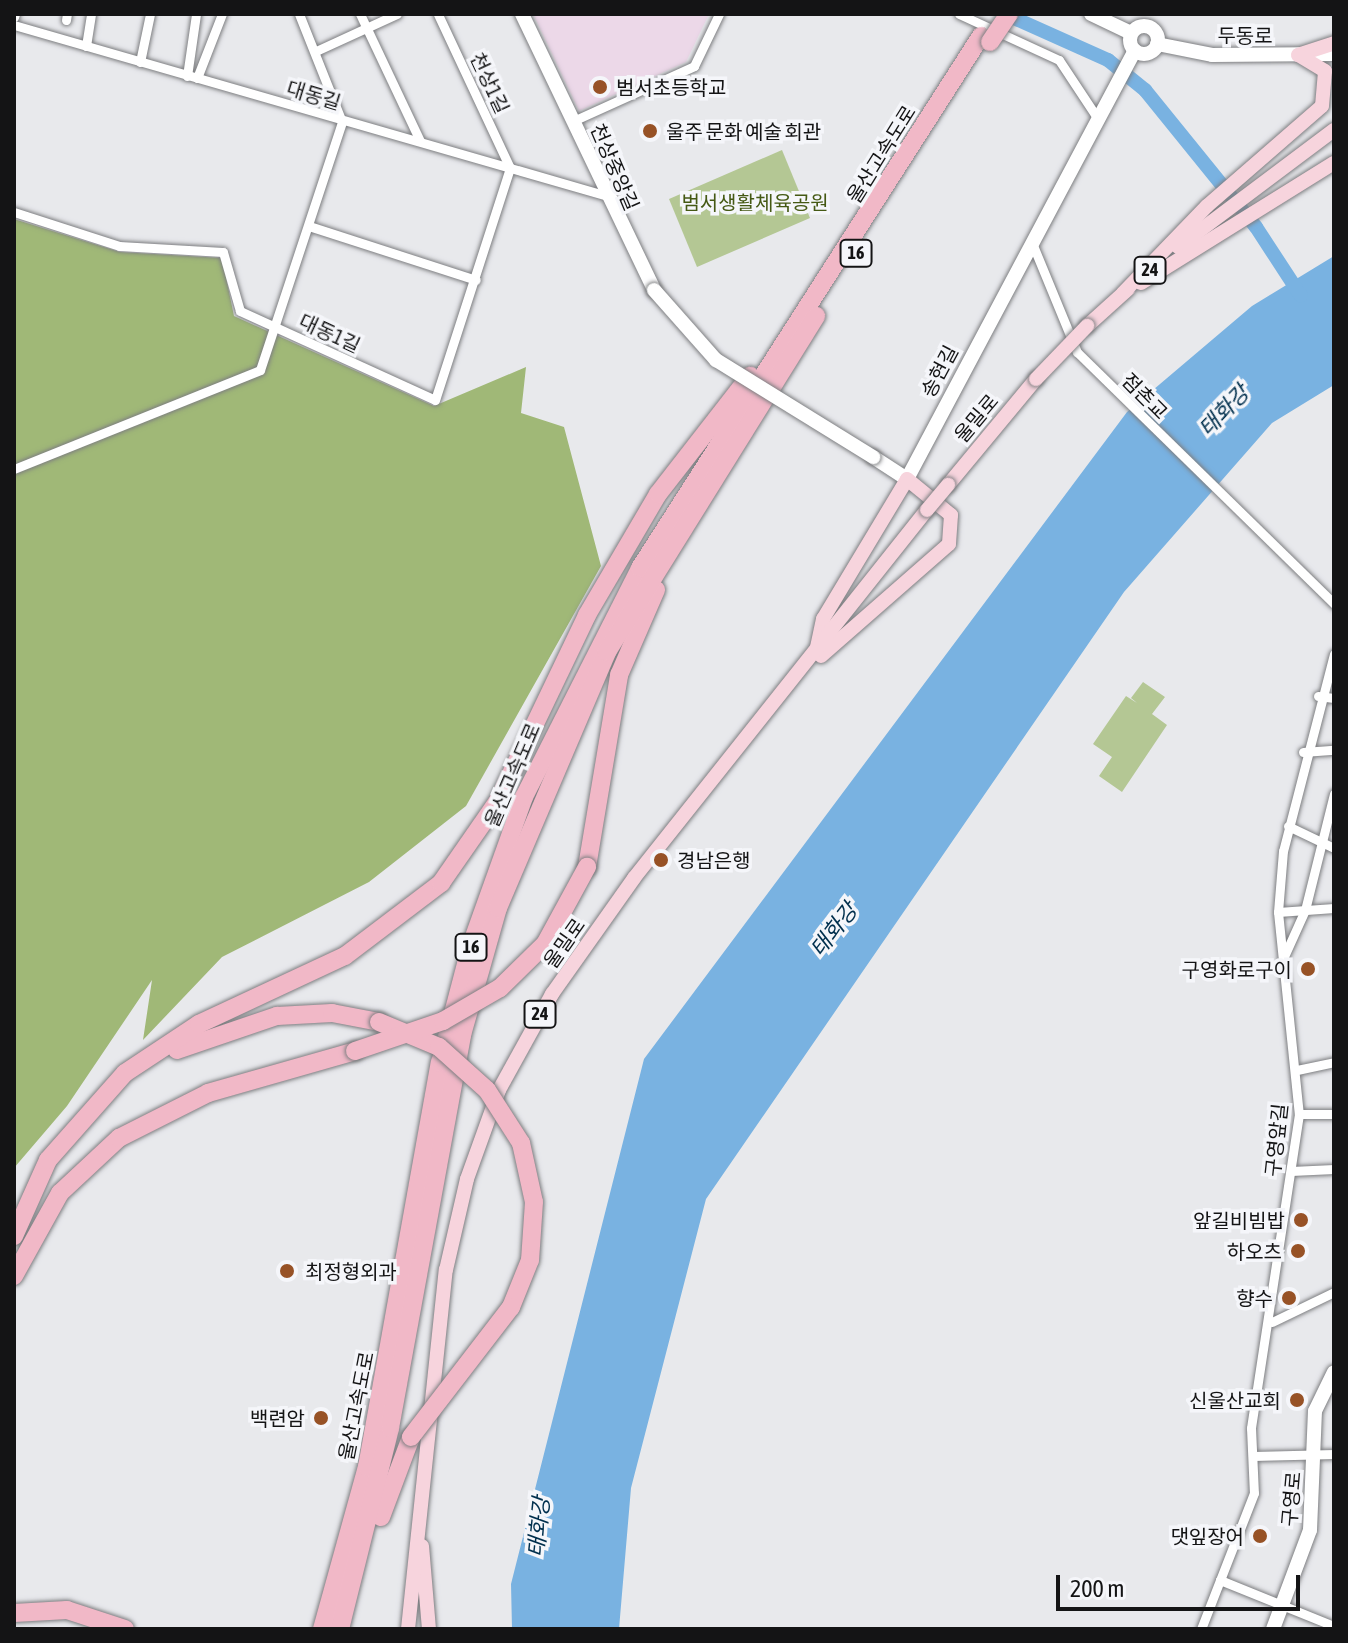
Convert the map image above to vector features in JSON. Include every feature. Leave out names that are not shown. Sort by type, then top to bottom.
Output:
[{"type":"highway","name":"16","points":[[986,39],[995,14]]},
{"type":"highway","name":"16","points":[[986,39],[1009,14]]},
{"type":"highway","name":"울산고속도로","points":[[322,1629],[367,1467],[440,1063],[504,847],[614,614],[792,330],[986,39]]},
{"type":"highway","name":"울산고속도로","points":[[343,1621],[390,1428],[462,1035],[498,908],[582,701],[721,465],[986,39]]},
{"type":"highway","points":[[14,1236],[28,1203],[68,1132],[138,1063],[199,1024],[345,956],[441,883],[498,801],[587,615],[658,494],[792,330]]},
{"type":"highway","points":[[14,1276],[60,1193],[119,1138],[208,1093],[355,1051],[443,1021],[500,988],[545,944],[587,867],[625,656],[718,484],[721,465]]},
{"type":"highway","points":[[28,1203],[115,1092],[194,1041],[308,1012],[379,1022],[439,1047],[487,1090],[521,1143],[534,1202],[530,1260],[511,1307],[411,1437],[343,1621]]},
{"type":"highway","points":[[14,1613],[67,1610],[125,1629]]},
{"type":"main road","name":"천상중앙길","points":[[522,14],[604,195],[654,290],[716,360],[907,479]]},
{"type":"main road","points":[[1091,14],[1131,33]]},
{"type":"main road","points":[[1131,33],[1150,20],[1157,44],[1148,54],[1132,56]]},
{"type":"main road","points":[[1032,243],[1132,56],[1131,33]]},
{"type":"main road","points":[[1298,55],[1334,43]]},
{"type":"main road","name":"두동로","points":[[1157,44],[1212,55],[1334,54]]},
{"type":"main road","points":[[1298,55],[1325,71],[1322,106]]},
{"type":"main road","points":[[1211,211],[1249,170],[1334,94]]},
{"type":"main road","name":"24","points":[[1123,293],[1211,211],[1256,188],[1334,130]]},
{"type":"main road","points":[[1123,293],[1273,205],[1334,163]]},
{"type":"main road","name":"송현길","points":[[907,479],[1032,243]]},
{"type":"main road","name":"울밀로","points":[[408,1629],[446,1270],[467,1179],[499,1090],[552,994],[634,878],[927,510],[1036,379],[1123,293]]},
{"type":"main road","points":[[794,680],[949,544],[951,515],[907,479],[823,619],[816,652]]},
{"type":"main road","name":"구영로","points":[[1273,1629],[1314,1515],[1315,1411],[1334,1372]]},
{"type":"main road","points":[[421,1497],[429,1629]]},
{"type":"street","points":[[86,46],[91,14]]},
{"type":"street","points":[[140,62],[150,14]]},
{"type":"street","points":[[192,77],[196,14]]},
{"type":"street","points":[[192,77],[222,14]]},
{"type":"street","points":[[14,469],[260,370],[279,329],[342,122],[299,14]]},
{"type":"street","points":[[360,14],[420,141]]},
{"type":"street","points":[[316,51],[397,14]]},
{"type":"street","name":"천상1길","points":[[438,14],[510,168]]},
{"type":"street","points":[[573,121],[694,66],[719,14]]},
{"type":"street","points":[[959,14],[1059,60],[1098,119]]},
{"type":"street","name":"대동길","points":[[14,25],[604,195]]},
{"type":"street","name":"대동1길","points":[[14,212],[119,246],[223,252],[240,311],[435,400],[510,168]]},
{"type":"street","points":[[312,227],[476,280]]},
{"type":"street","name":"점촌교","points":[[1032,243],[1065,330],[1090,367],[1334,604]]},
{"type":"street","name":"구영앞길","points":[[1201,1629],[1254,1493],[1253,1456],[1299,1114],[1297,1070],[1278,912],[1288,826],[1303,752],[1318,696],[1334,654]]},
{"type":"street","points":[[1318,696],[1334,698]]},
{"type":"street","points":[[1303,752],[1334,750]]},
{"type":"street","points":[[1282,962],[1305,910],[1334,794]]},
{"type":"street","points":[[1288,826],[1334,848]]},
{"type":"street","points":[[1278,912],[1334,908]]},
{"type":"street","points":[[1297,1070],[1334,1062]]},
{"type":"street","points":[[1299,1114],[1334,1114]]},
{"type":"street","points":[[1291,1171],[1334,1169]]},
{"type":"street","points":[[1272,1322],[1334,1292]]},
{"type":"street","points":[[1253,1456],[1334,1454]]},
{"type":"street","points":[[1220,1580],[1334,1626]]},
{"type":"shaded area","name":"범서초등학교","points":[[533,14],[709,14],[686,62],[579,111]]},
{"type":"green space","name":"범서생활체육공원","points":[[782,150],[810,218],[697,267],[669,199]]},
{"type":"green space","points":[[14,219],[120,252],[222,258],[234,316],[434,406],[526,367],[521,413],[564,427],[601,566],[466,806],[369,882],[222,957],[143,1040],[152,980],[67,1106],[14,1168]]},
{"type":"green space","points":[[1143,682],[1165,697],[1152,714],[1167,725],[1122,792],[1099,776],[1112,757],[1093,744],[1126,696],[1137,703],[1131,698]]},
{"type":"water","name":"태화강","points":[[1334,256],[1334,385],[1272,423],[1124,592],[706,1199],[631,1488],[619,1629],[512,1629],[511,1584],[644,1059],[1127,412],[1252,306]]},
{"type":"waterway","points":[[1005,14],[1108,60],[1145,90],[1256,227],[1301,296]]},
{"type":"place","name":"범서초등학교","points":[[600,87]]},
{"type":"place","name":"울주 문화 예술 회관","points":[[650,131]]},
{"type":"place","name":"경남은행","points":[[661,860]]},
{"type":"place","name":"구영화로구이","points":[[1308,969]]},
{"type":"place","name":"앞길비빔밥","points":[[1301,1220]]},
{"type":"place","name":"하오츠","points":[[1298,1251]]},
{"type":"place","name":"최정형외과","points":[[287,1271]]},
{"type":"place","name":"향수","points":[[1289,1298]]},
{"type":"place","name":"신울산교회","points":[[1297,1400]]},
{"type":"place","name":"백련암","points":[[321,1418]]},
{"type":"place","name":"댓잎장어","points":[[1260,1536]]}]
